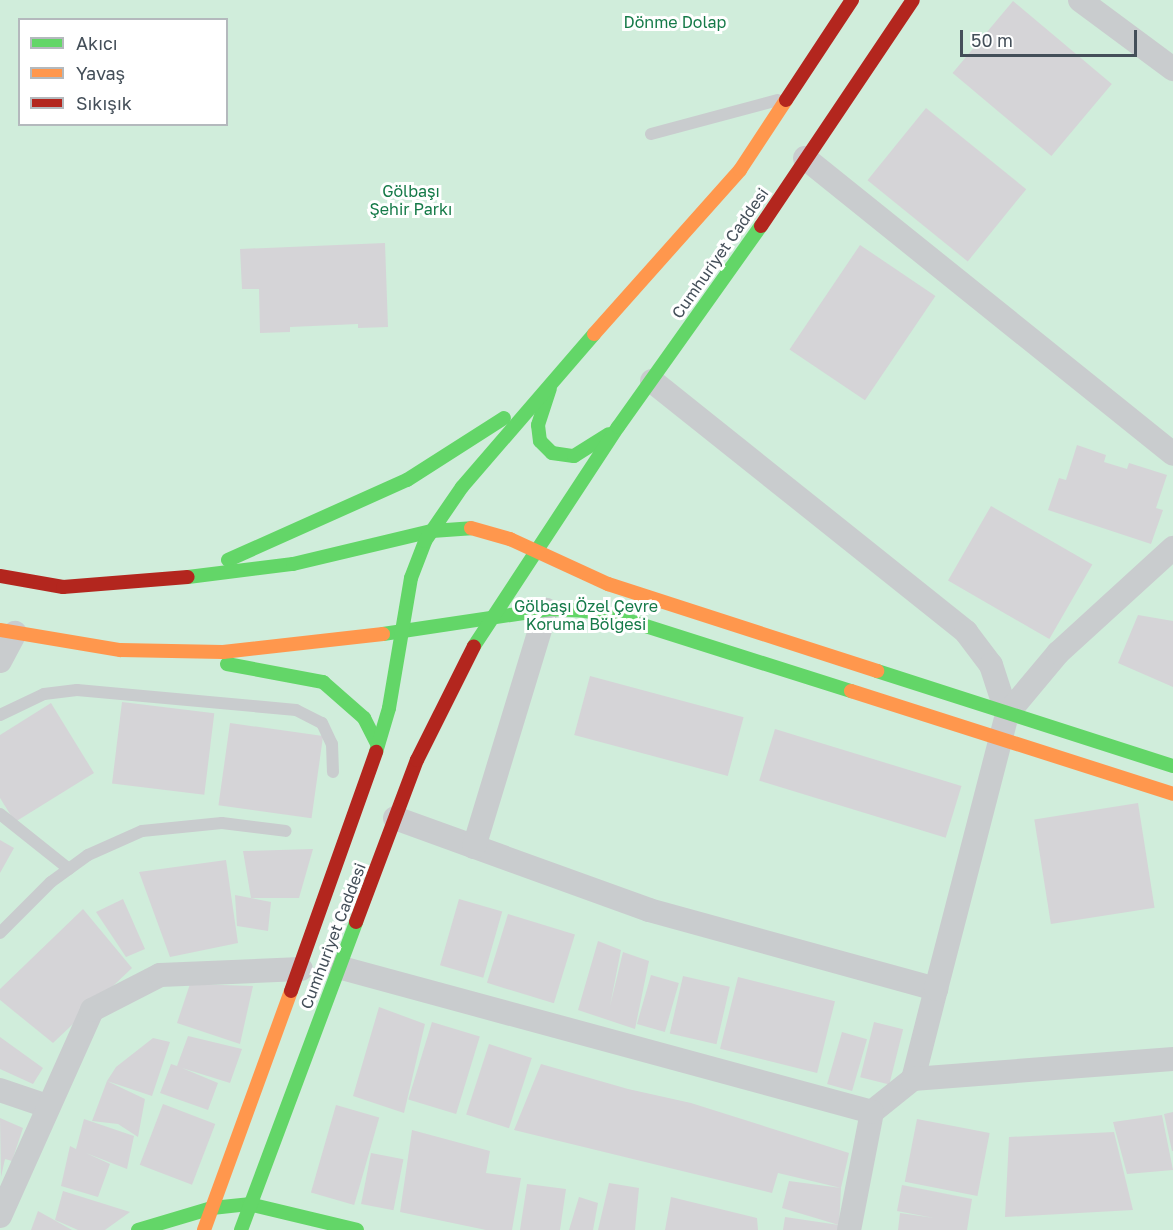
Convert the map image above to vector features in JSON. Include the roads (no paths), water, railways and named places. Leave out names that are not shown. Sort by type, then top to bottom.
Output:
[{"type":"main road","name":"Cumhuriyet Caddesi","points":[[204,1230],[301,969],[378,746],[417,559],[432,531],[462,486],[553,380],[740,171],[852,0]]},
{"type":"main road","name":"Cumhuriyet Caddesi","points":[[241,1230],[417,760],[466,659],[492,616],[618,427],[652,381],[913,0]]},
{"type":"main road","points":[[553,380],[538,425],[540,441],[552,453],[574,456],[618,427]]},
{"type":"main road","points":[[185,577],[279,540],[407,480],[482,435],[553,380]]},
{"type":"main road","points":[[0,576],[63,587],[185,577],[293,564],[432,531],[470,528],[536,550],[608,584],[1173,766]]},
{"type":"main road","points":[[8,632],[120,650],[223,652],[401,631],[492,616],[546,610],[611,615],[1173,794]]},
{"type":"main road","points":[[163,652],[323,682],[364,718],[378,746]]},
{"type":"main road","points":[[138,1230],[212,1208],[249,1204],[357,1230]]},
{"type":"street","points":[[1080,0],[1170,61]]},
{"type":"street","points":[[805,158],[1173,454]]},
{"type":"street","points":[[652,381],[966,633],[991,665],[1007,714]]},
{"type":"street","points":[[913,1078],[1007,714],[1058,653],[1173,548]]},
{"type":"street","points":[[474,847],[546,610]]},
{"type":"street","points":[[0,661],[8,632]]},
{"type":"street","points":[[395,818],[648,910],[936,989]]},
{"type":"street","points":[[338,967],[872,1112]]},
{"type":"street","points":[[0,1216],[47,1106],[92,1010],[160,975],[301,969]]},
{"type":"street","points":[[849,1230],[872,1112],[913,1078],[1173,1059]]},
{"type":"street","points":[[0,1090],[47,1106]]},
{"type":"lane","points":[[651,134],[788,98]]},
{"type":"lane","points":[[0,716],[44,694],[77,690],[296,710],[322,723],[332,744],[333,772]]},
{"type":"lane","points":[[0,814],[69,869]]},
{"type":"lane","points":[[0,933],[69,869],[88,855],[142,831],[222,823],[286,831]]},
{"type":"park label","name":"Dönme Dolap","points":[[675,22]]},
{"type":"park label","name":"Gölbaşı Şehir Parkı","points":[[411,200]]},
{"type":"park label","name":"Gölbaşı Özel Çevre Koruma Bölgesi","points":[[586,615]]}]
